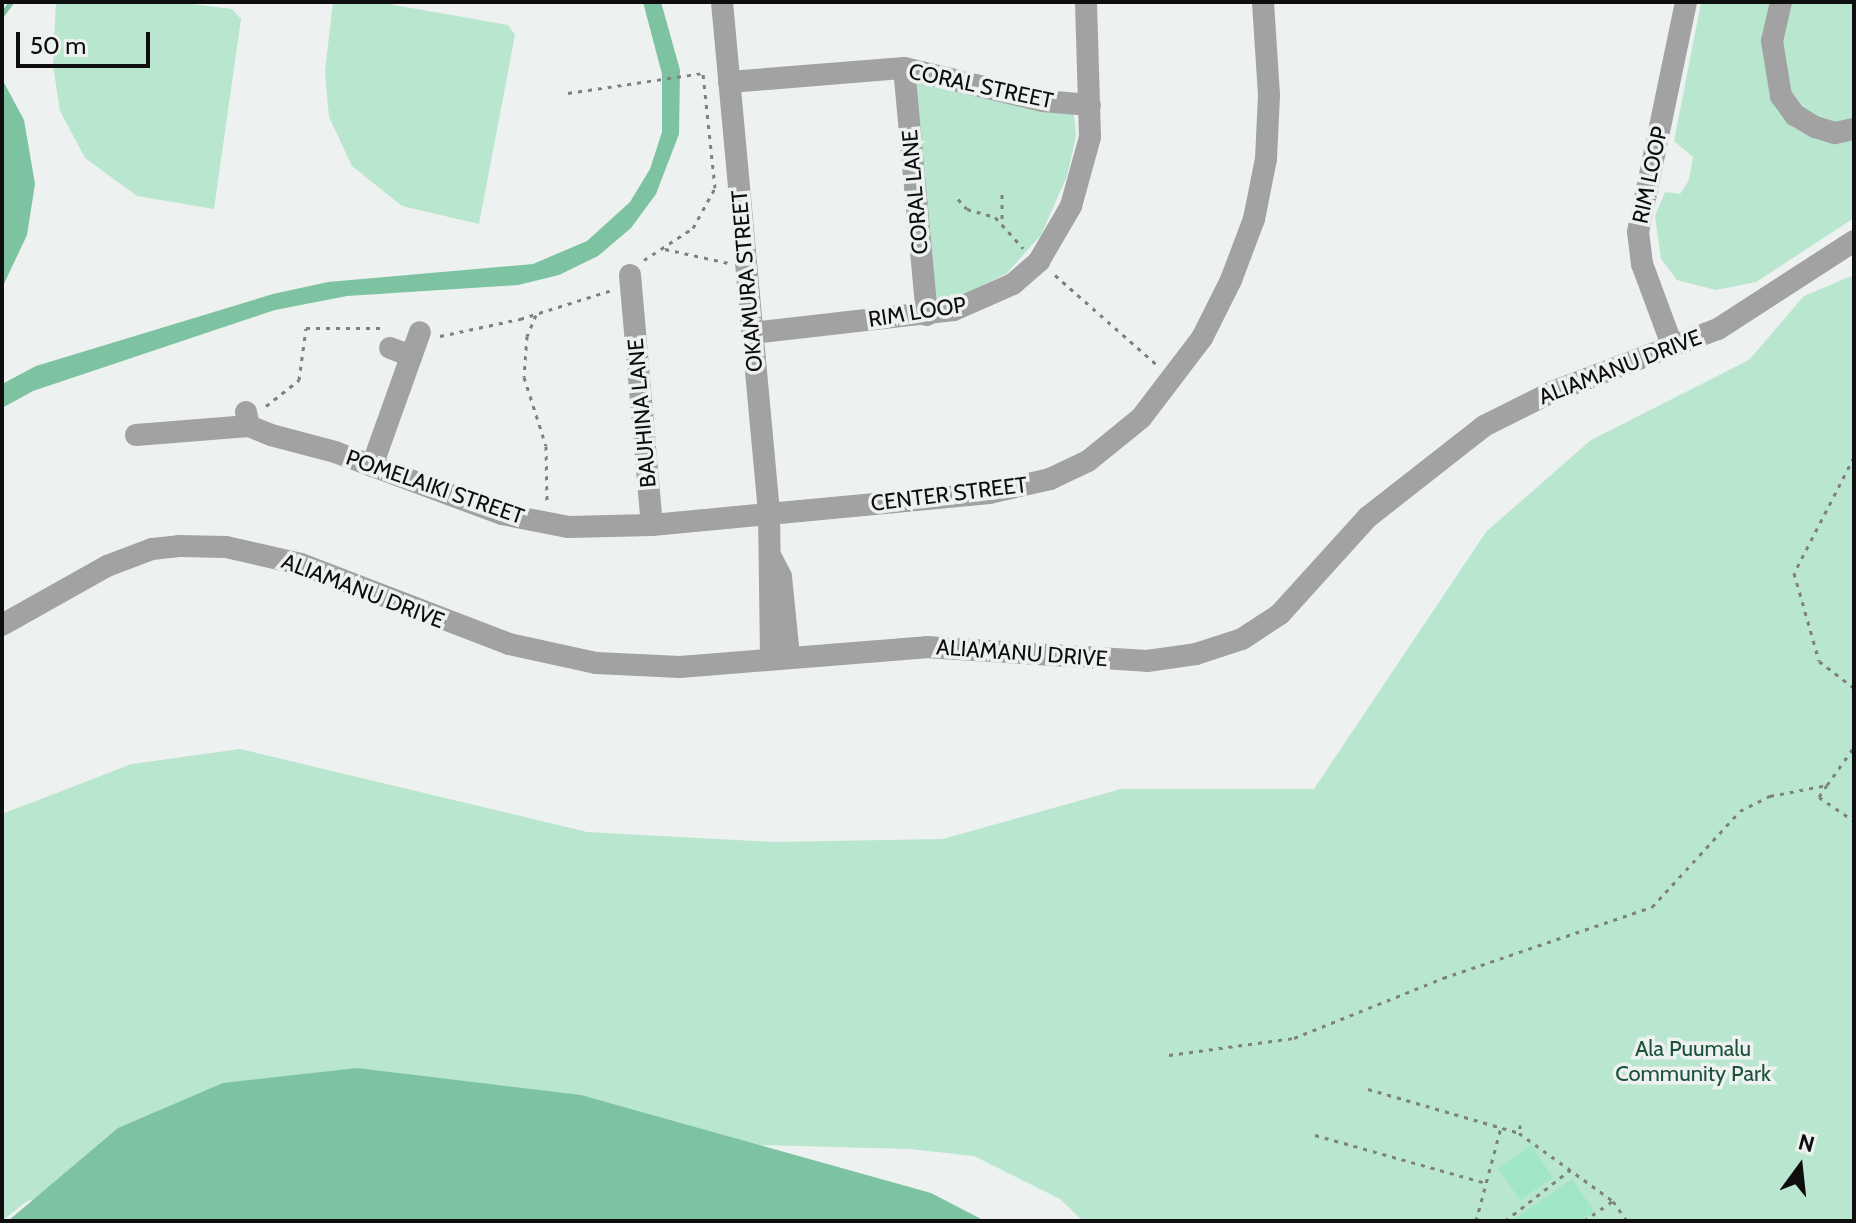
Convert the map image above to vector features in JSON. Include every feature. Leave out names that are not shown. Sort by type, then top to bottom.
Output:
[{"type":"street","name":"OKAMURA STREET","points":[[722,2],[722,77],[769,513],[772,559],[766,578],[780,657]]},
{"type":"street","name":"RIM LOOP","points":[[752,333],[927,315],[985,299],[1039,261],[1059,233],[1081,178],[1090,105],[1086,2]]},
{"type":"street","name":"CENTER STREET","points":[[769,513],[1029,485],[1088,461],[1141,418],[1202,338],[1254,219],[1269,130],[1263,2]]},
{"type":"street","name":"RIM LOOP","points":[[1672,345],[1642,264],[1638,232],[1686,2]]},
{"type":"street","points":[[1781,2],[1772,41],[1781,96],[1795,115],[1815,127],[1835,133],[1854,129]]},
{"type":"street","name":"CORAL STREET","points":[[722,77],[904,68],[1043,101],[1090,105]]},
{"type":"street","name":"CORAL LANE","points":[[904,68],[927,315]]},
{"type":"street","name":"ALIAMANU DRIVE","points":[[2,625],[78,579],[131,556],[179,546],[226,547],[301,564],[467,630],[570,659],[680,667],[780,657],[970,647],[1147,661],[1215,649],[1280,614],[1368,517],[1460,441],[1517,408],[1736,320],[1854,241]]},
{"type":"street","name":"BAUHINA LANE","points":[[630,275],[622,302],[652,525]]},
{"type":"street","points":[[372,466],[397,344],[420,332]]},
{"type":"street","name":"POMELAIKI STREET","points":[[136,435],[247,419],[534,522],[589,528],[769,513]]},
{"type":"path","points":[[420,332],[453,336],[606,295],[693,228],[715,188],[703,73]]},
{"type":"path","points":[[568,93],[703,73],[722,77]]},
{"type":"path","points":[[1002,194],[1002,223]]},
{"type":"path","points":[[958,199],[967,209],[1002,223],[1031,254]]},
{"type":"path","points":[[665,249],[732,263]]},
{"type":"path","points":[[1048,270],[1165,372]]},
{"type":"path","points":[[536,315],[527,336],[524,377],[546,446],[546,511]]},
{"type":"path","points":[[247,419],[294,389],[306,328],[397,344]]},
{"type":"path","points":[[1854,457],[1794,573],[1819,661],[1854,691]]},
{"type":"path","points":[[1854,747],[1819,797],[1854,821]]},
{"type":"path","points":[[1169,1055],[1294,1038],[1443,978],[1612,925],[1662,900],[1740,811],[1770,796],[1827,785]]},
{"type":"path","points":[[1368,1089],[1520,1134],[1613,1201],[1627,1221]]},
{"type":"path","points":[[1520,1125],[1520,1134]]},
{"type":"path","points":[[1476,1221],[1501,1127]]},
{"type":"path","points":[[1315,1135],[1486,1183]]},
{"type":"path","points":[[1505,1221],[1570,1170]]},
{"type":"path","points":[[1584,1221],[1613,1201]]},
{"type":"green space","points":[[56,2],[175,2],[232,9],[241,19],[214,209],[137,196],[85,158],[60,111],[53,65]]},
{"type":"green space","points":[[333,2],[377,2],[508,25],[515,35],[479,224],[402,206],[352,166],[329,117],[325,71]]},
{"type":"green space","points":[[1854,2],[1854,218],[1756,282],[1716,290],[1677,280],[1661,259],[1655,216],[1665,192],[1680,194],[1689,180],[1693,157],[1674,141],[1701,3]]},
{"type":"green space","points":[[904,68],[1073,105],[1076,136],[1067,176],[1041,235],[1007,273],[953,300],[925,300]]},
{"type":"green space","name":"Ala Puumalu Community Park","points":[[1854,275],[1854,1221],[1083,1221],[1060,1199],[974,1156],[910,1149],[759,1145],[580,1095],[27,1201],[2,1221],[2,814],[132,764],[240,749],[587,832],[774,842],[943,839],[1121,789],[1314,789],[1486,532],[1591,440],[1749,360],[1804,296]]},
{"type":"shaded area","points":[[643,2],[661,2],[680,70],[679,134],[656,194],[631,228],[598,256],[559,275],[518,285],[347,296],[275,310],[33,391],[2,408],[2,384],[36,366],[273,294],[328,282],[533,264],[587,241],[630,202],[650,169],[662,132],[662,74]]},
{"type":"shaded area","points":[[2,79],[24,120],[35,184],[27,235],[2,288]]},
{"type":"shaded area","points":[[357,1068],[581,1095],[931,1193],[985,1221],[8,1221],[118,1128],[223,1083]]},
{"type":"building","points":[[1531,1145],[1553,1178],[1520,1200],[1498,1168]]},
{"type":"building","points":[[1572,1179],[1594,1211],[1580,1221],[1511,1221]]},
{"type":"waterway","points":[[2,14],[11,2]]}]
